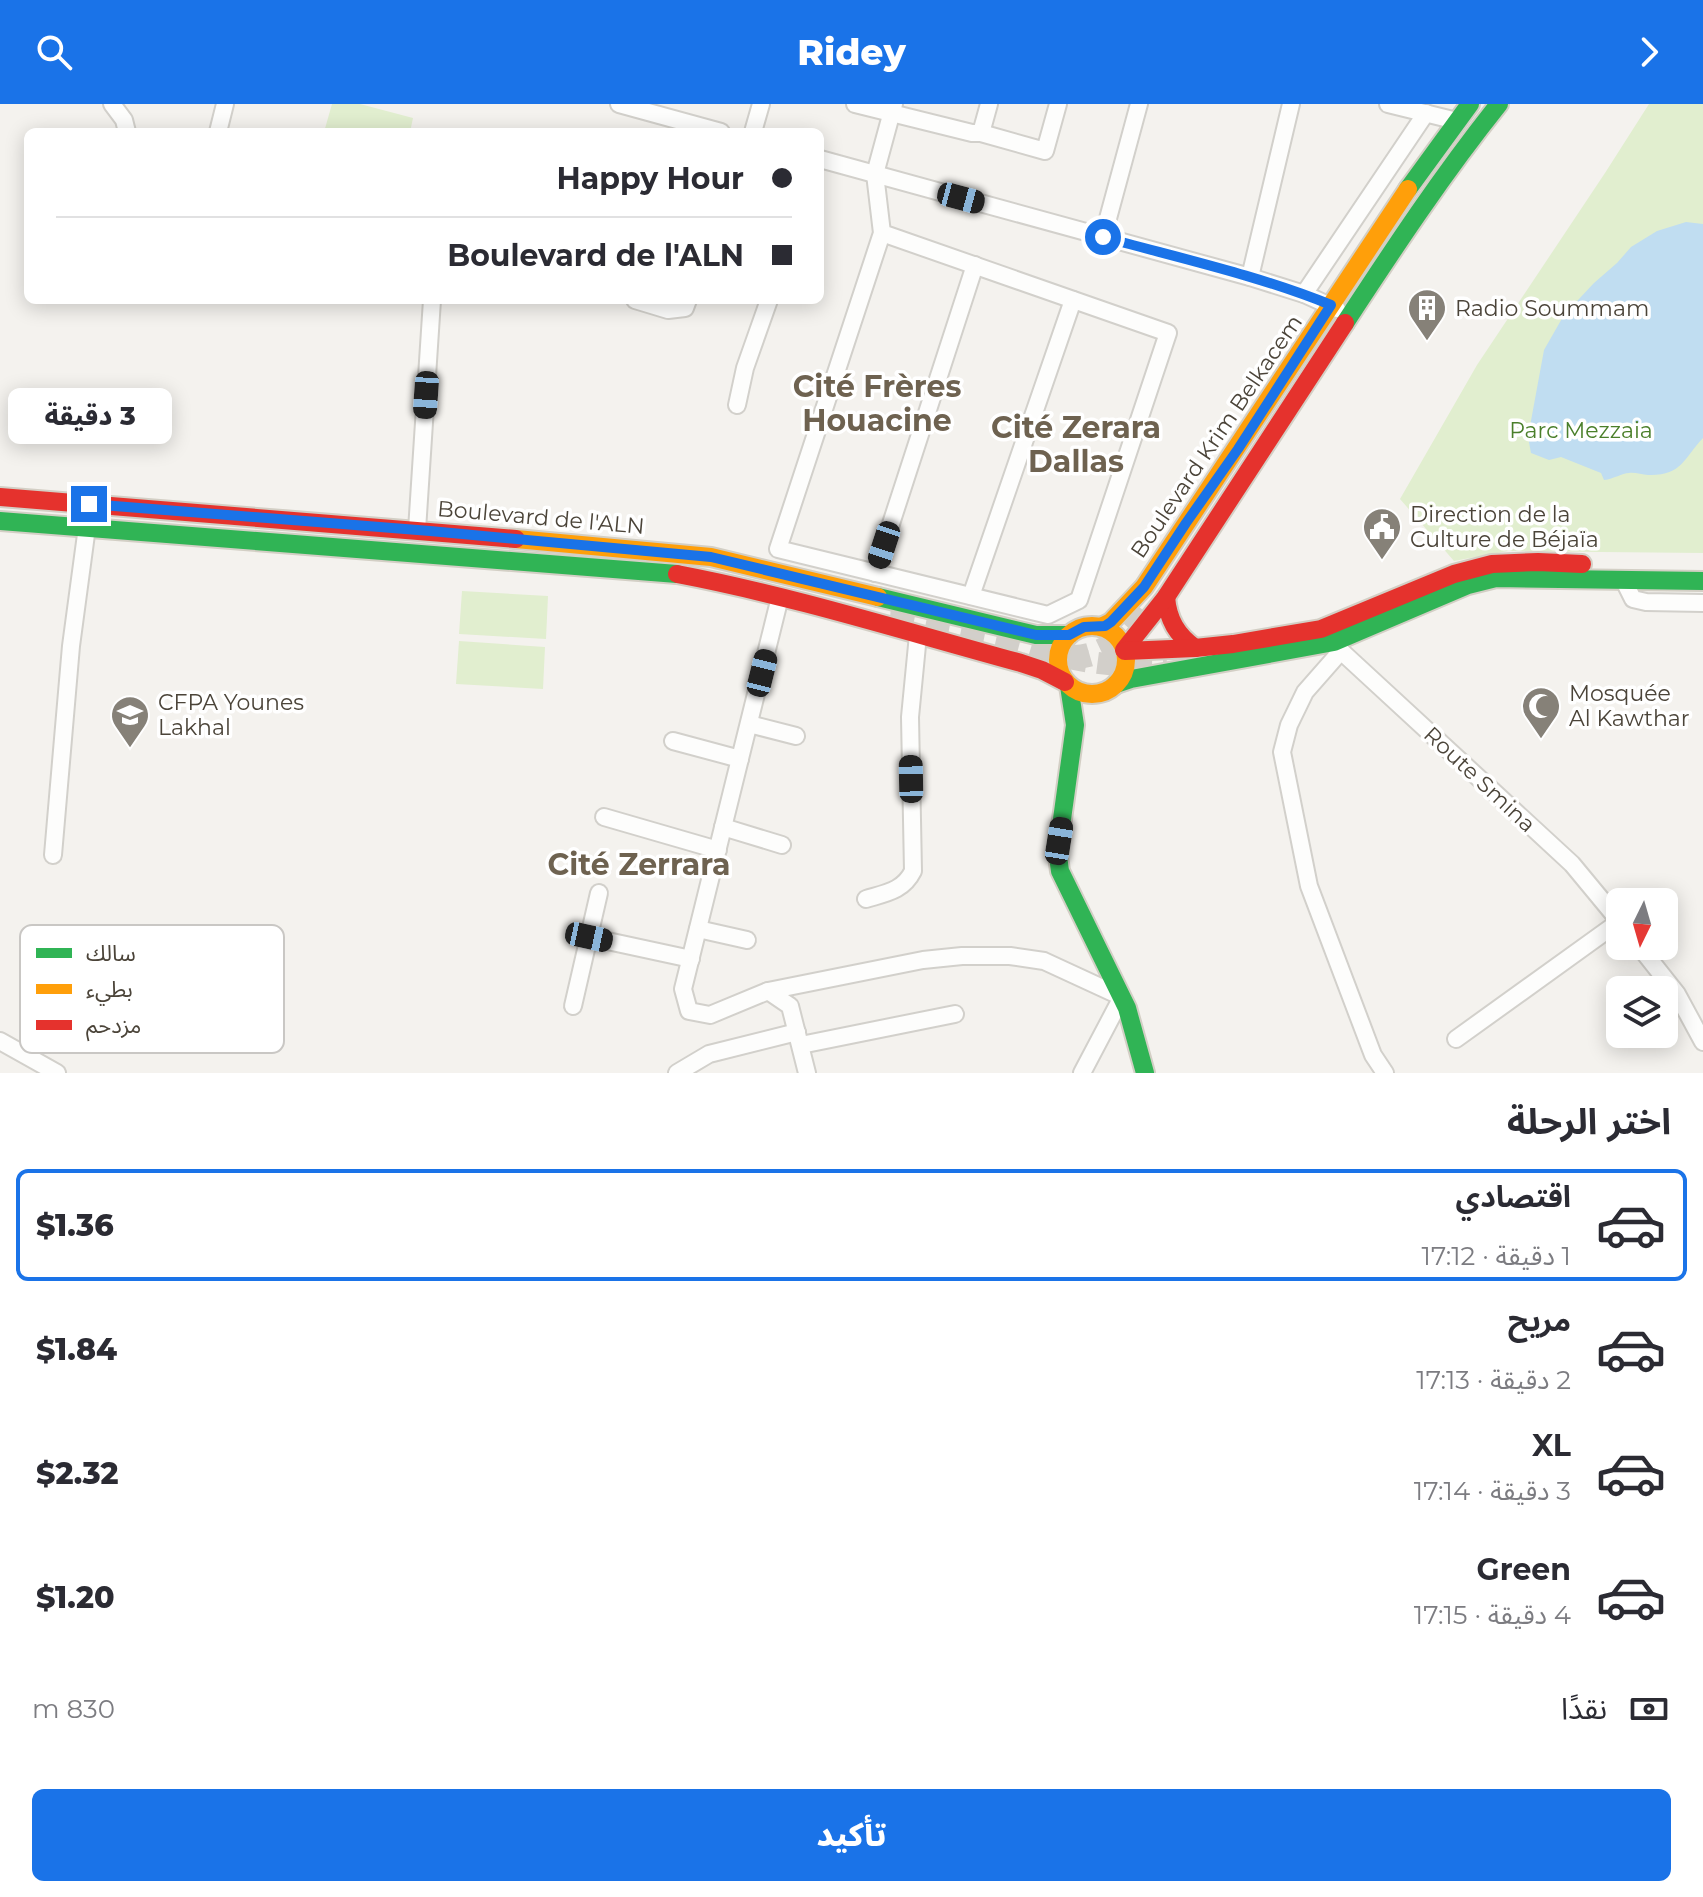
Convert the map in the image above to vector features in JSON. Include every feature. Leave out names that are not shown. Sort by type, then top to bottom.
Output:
[{"type":"main road","name":"Boulevard Krim Belkacem","points":[[1101,627],[1111,622],[1144,587],[1427,161],[1470,104]]},
{"type":"main road","name":"Boulevard Krim Belkacem","points":[[1125,650],[1166,597],[1410,224],[1499,104]]},
{"type":"main road","name":"Boulevard de l'ALN","points":[[0,497],[711,557],[1036,635],[1069,635]]},
{"type":"main road","name":"Boulevard de l'ALN","points":[[0,521],[678,574],[860,617],[1021,663],[1067,684]]},
{"type":"main road","points":[[1125,650],[1233,644],[1321,629],[1454,574],[1492,564],[1538,562],[1703,568]]},
{"type":"main road","points":[[1116,684],[1131,679],[1337,647],[1455,590],[1496,578],[1703,581]]},
{"type":"main road","points":[[1166,597],[1170,622],[1176,633],[1195,648]]},
{"type":"main road","points":[[1067,684],[1082,693],[1097,694],[1108,691],[1116,684],[1125,668],[1125,650],[1113,634],[1101,627],[1084,627],[1069,635],[1059,649],[1058,666],[1067,684],[1075,725]]},
{"type":"main road","points":[[1097,694],[1087,702],[1075,725],[1058,856],[1060,871],[1127,1008],[1145,1073]]},
{"type":"street","points":[[112,104],[126,128]]},
{"type":"street","points":[[219,128],[225,104]]},
{"type":"street","points":[[623,104],[707,128]]},
{"type":"street","points":[[754,128],[761,104]]},
{"type":"street","points":[[855,104],[892,109],[1045,151],[1058,104]]},
{"type":"street","points":[[981,133],[989,104]]},
{"type":"street","points":[[1103,237],[1139,104]]},
{"type":"street","points":[[1250,277],[1291,104]]},
{"type":"street","points":[[1388,104],[1457,121]]},
{"type":"street","points":[[770,570],[882,233],[875,174],[892,109]]},
{"type":"street","points":[[1304,294],[1426,113]]},
{"type":"street","points":[[824,160],[1250,277],[1304,294],[1351,316]]},
{"type":"street","points":[[778,549],[1048,615],[1079,600],[1168,333],[882,233]]},
{"type":"street","points":[[875,573],[975,265]]},
{"type":"street","points":[[971,596],[1073,300]]},
{"type":"street","points":[[417,530],[432,304]]},
{"type":"street","points":[[648,304],[668,310],[685,308],[686,304]]},
{"type":"street","points":[[737,405],[745,368],[768,304]]},
{"type":"street","points":[[53,855],[71,646],[87,527]]},
{"type":"street","points":[[1623,579],[1633,599],[1703,603]]},
{"type":"street","points":[[780,597],[683,989],[689,1011],[710,1015],[768,991],[923,960],[1010,956],[1044,961],[1122,997],[1082,1073]]},
{"type":"street","points":[[866,899],[908,882],[913,871],[910,717],[918,635]]},
{"type":"street","points":[[1337,647],[1305,692],[1289,725],[1282,752],[1309,886],[1373,1055],[1385,1073]]},
{"type":"street","name":"Route Smina","points":[[1337,647],[1572,864],[1606,905]]},
{"type":"street","points":[[749,724],[796,736]]},
{"type":"street","points":[[673,741],[740,759]]},
{"type":"street","points":[[604,817],[718,850]]},
{"type":"street","points":[[723,827],[782,845]]},
{"type":"street","points":[[573,1006],[599,893]]},
{"type":"street","points":[[698,929],[747,940]]},
{"type":"street","points":[[1456,1039],[1606,932]]},
{"type":"street","points":[[589,937],[691,959]]},
{"type":"street","points":[[1650,960],[1677,994],[1701,1033]]},
{"type":"street","points":[[768,991],[790,1006],[807,1073]]},
{"type":"street","points":[[677,1073],[709,1054],[955,1014]]},
{"type":"street","points":[[0,1041],[20,1052]]},
{"type":"street","points":[[21,1053],[57,1073]]},
{"type":"green space","points":[[332,104],[360,104],[413,118],[411,128],[325,128]]},
{"type":"green space","name":"Parc Mezzaia","points":[[1649,104],[1703,104],[1703,553],[1508,551],[1454,561],[1400,499],[1477,365]]},
{"type":"green space","points":[[462,591],[548,596],[546,639],[459,634]]},
{"type":"green space","points":[[459,641],[545,647],[543,689],[456,684]]},
{"type":"water","points":[[1686,222],[1703,224],[1703,438],[1681,465],[1668,473],[1626,473],[1604,480],[1601,473],[1561,457],[1549,460],[1531,453],[1528,437],[1544,350],[1564,315],[1631,247],[1657,231]]},
{"type":"tunnel","points":[[890,619],[1072,657],[1092,654],[1107,647],[1127,630],[1143,610]]},
{"type":"tunnel","points":[[1065,657],[1116,665],[1167,665]]},
{"type":"traffic: fast","points":[[1408,189],[1470,104]]},
{"type":"traffic: fast","points":[[1345,323],[1400,239],[1499,104]]},
{"type":"traffic: fast","points":[[0,521],[677,574]]},
{"type":"traffic: fast","points":[[1116,684],[1334,642],[1468,585],[1496,578],[1703,581]]},
{"type":"traffic: fast","points":[[878,597],[1036,635],[1069,635]]},
{"type":"traffic: fast","points":[[1069,686],[1075,725],[1059,841],[1060,871],[1127,1008],[1145,1073]]},
{"type":"traffic: slow","points":[[1101,627],[1111,622],[1144,587],[1408,189]]},
{"type":"traffic: slow","points":[[516,539],[711,557],[878,597]]},
{"type":"traffic: slow","points":[[1099,626],[1120,641],[1126,660],[1124,673],[1116,684],[1099,694],[1085,694],[1068,684],[1060,673],[1058,653],[1068,636],[1079,628],[1099,626]]},
{"type":"traffic: jam","points":[[1124,650],[1166,597],[1345,323]]},
{"type":"traffic: jam","points":[[0,497],[516,539]]},
{"type":"traffic: jam","points":[[1125,651],[1233,644],[1321,629],[1454,574],[1492,564],[1582,564]]},
{"type":"traffic: jam","points":[[677,574],[893,627],[1021,663],[1065,682]]},
{"type":"traffic: jam","points":[[1166,597],[1174,626],[1195,648]]},
{"type":"place","name":"Radio Soummam","points":[[1427,342]]},
{"type":"place","name":"Direction de la Culture de Béjaïa","points":[[1382,561]]},
{"type":"place","name":"Mosquée Al Kawthar","points":[[1541,740]]},
{"type":"place","name":"CFPA Younes Lakhal","points":[[130,749]]},
{"type":"district","name":"Cité Frères Houacine","points":[[877,404]]},
{"type":"district","name":"Cité Zerara Dallas","points":[[1076,445]]},
{"type":"district","name":"Cité Zerrara","points":[[639,865]]},
{"type":"route","points":[[89,504],[711,557],[1036,635],[1069,635],[1084,627],[1105,626],[1144,587],[1331,305],[1250,277],[1103,237]]}]
